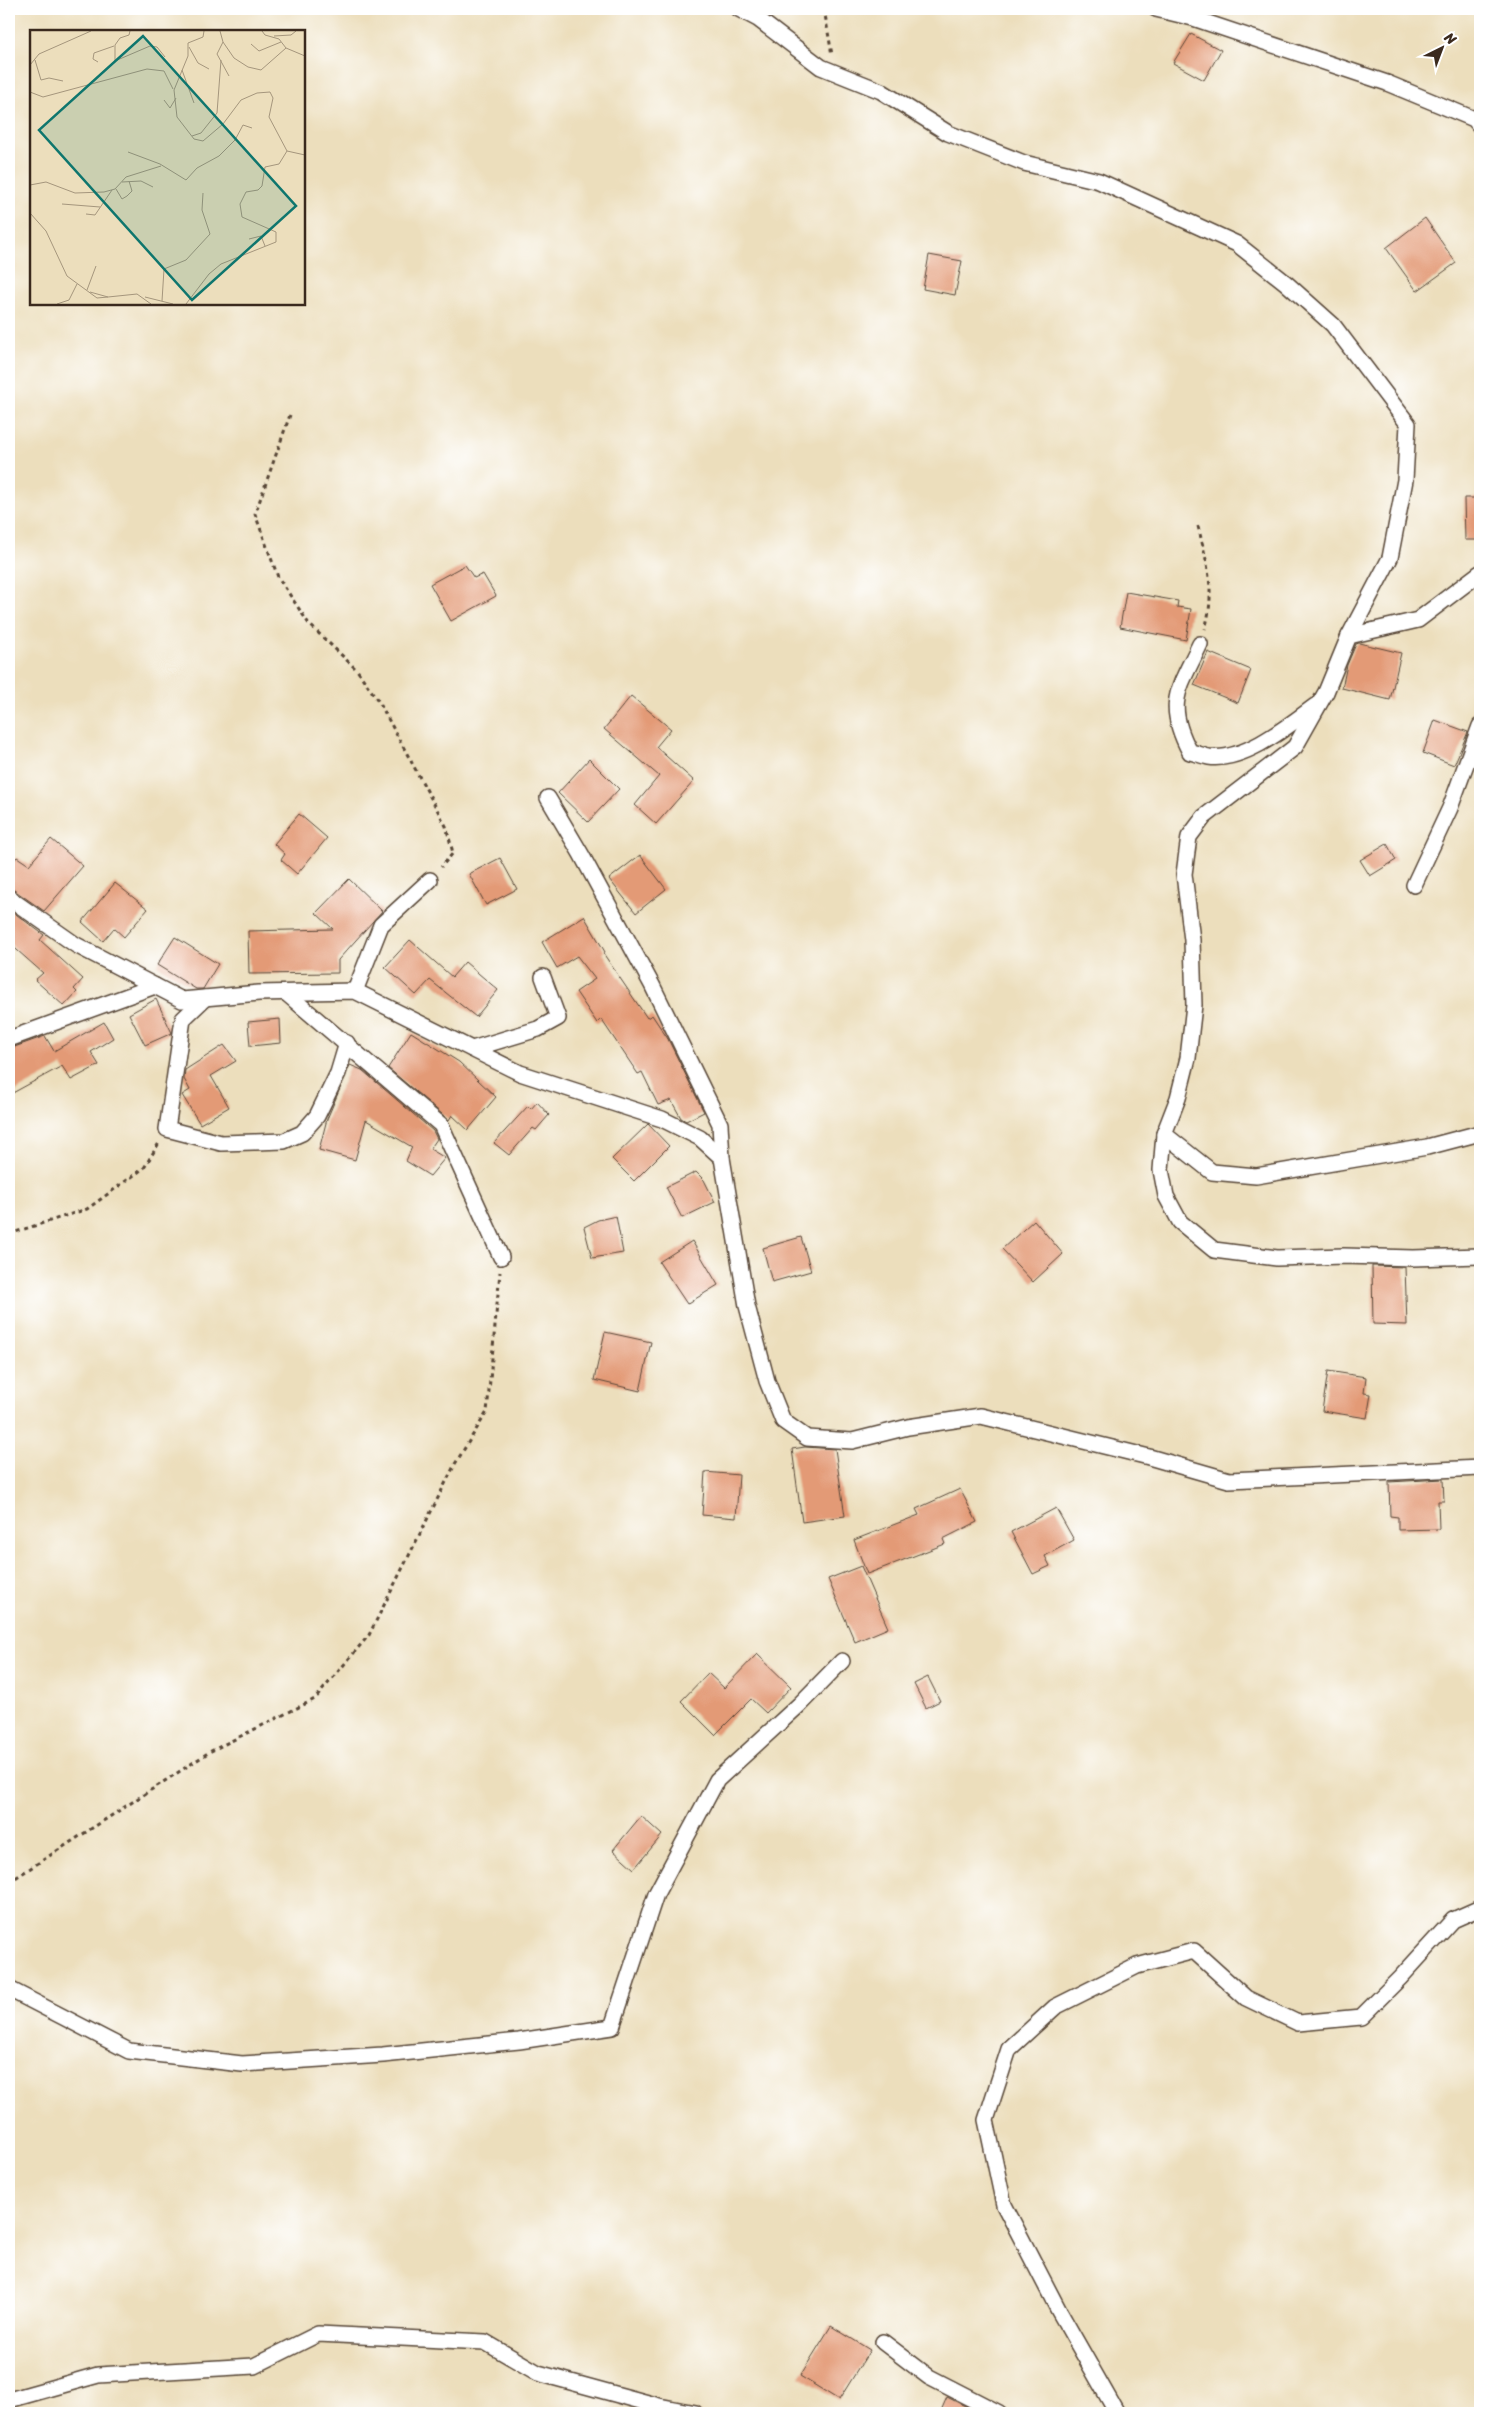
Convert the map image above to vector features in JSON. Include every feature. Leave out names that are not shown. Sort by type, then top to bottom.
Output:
[{"type":"street","points":[[739,9],[758,19],[821,67],[881,91],[948,133],[1024,164],[1099,181],[1236,244],[1286,283],[1333,325],[1408,424],[1405,480],[1390,558],[1349,636],[1319,704],[1295,747],[1204,817],[1189,837],[1184,874],[1192,940],[1194,1005],[1188,1058],[1178,1098],[1164,1134],[1161,1170],[1166,1196],[1180,1222],[1214,1250],[1277,1258],[1480,1256]]},
{"type":"street","points":[[1156,9],[1193,18],[1387,83],[1474,119],[1480,126]]},
{"type":"street","points":[[1349,636],[1418,620],[1480,573]]},
{"type":"street","points":[[1200,644],[1175,699],[1179,730],[1190,752],[1210,758],[1244,753],[1275,735],[1319,704]]},
{"type":"street","points":[[1414,885],[1450,808],[1480,726]]},
{"type":"street","points":[[548,798],[581,854],[652,985],[720,1124],[722,1158],[747,1306],[767,1381],[783,1421],[807,1438],[852,1441],[908,1427],[981,1416],[1149,1457],[1229,1480],[1480,1468]]},
{"type":"street","points":[[355,991],[381,925],[430,880]]},
{"type":"street","points":[[9,898],[76,945],[182,1000],[286,993],[355,991],[520,1073],[662,1119],[700,1138],[722,1158]]},
{"type":"street","points":[[472,1049],[538,1029],[558,1018],[543,977]]},
{"type":"street","points":[[9,1038],[155,986]]},
{"type":"street","points":[[286,993],[441,1125],[501,1257]]},
{"type":"street","points":[[205,998],[183,1019],[167,1129],[221,1143],[284,1141],[302,1133],[317,1116],[338,1073],[346,1043]]},
{"type":"street","points":[[1164,1134],[1212,1172],[1256,1176],[1427,1147],[1480,1133]]},
{"type":"street","points":[[9,1989],[129,2051],[242,2064],[383,2055],[520,2041],[612,2027],[656,1894],[717,1780],[800,1705],[842,1661]]},
{"type":"street","points":[[1117,2413],[1059,2310],[1004,2205],[986,2120],[1009,2049],[1055,2007],[1137,1966],[1194,1952],[1246,1998],[1298,2023],[1361,2018],[1453,1920],[1480,1908]]},
{"type":"street","points":[[9,2400],[98,2375],[254,2366],[318,2334],[485,2342],[538,2373],[659,2406],[695,2413]]},
{"type":"street","points":[[883,2342],[929,2377],[999,2413]]},
{"type":"path","points":[[824,9],[836,73]]},
{"type":"path","points":[[290,415],[255,514],[278,577],[309,624],[357,670],[379,702],[446,826],[453,853],[430,880]]},
{"type":"path","points":[[1198,526],[1210,570],[1211,608],[1200,644]]},
{"type":"path","points":[[9,1234],[87,1209],[144,1168],[167,1129]]},
{"type":"path","points":[[9,1882],[112,1813],[211,1751],[315,1699],[369,1635],[455,1464],[487,1412],[501,1257]]},
{"type":"building","points":[[1191,34],[1221,50],[1204,80],[1173,63]]},
{"type":"building","points":[[1425,218],[1456,263],[1417,291],[1386,248]]},
{"type":"building","points":[[929,255],[962,261],[955,295],[923,289]]},
{"type":"building","points":[[1464,498],[1480,498],[1480,540],[1465,540]]},
{"type":"building","points":[[465,565],[474,578],[483,574],[496,596],[451,621],[430,584]]},
{"type":"building","points":[[1126,592],[1178,601],[1177,607],[1191,609],[1186,640],[1120,627]]},
{"type":"building","points":[[1359,643],[1401,653],[1390,700],[1342,688],[1347,665],[1356,644]]},
{"type":"building","points":[[1208,652],[1251,670],[1238,703],[1194,685]]},
{"type":"building","points":[[631,696],[671,729],[656,747],[694,781],[656,824],[635,805],[659,776],[604,729]]},
{"type":"building","points":[[1435,720],[1468,732],[1454,765],[1423,753]]},
{"type":"building","points":[[589,759],[619,789],[588,822],[558,793]]},
{"type":"building","points":[[299,814],[327,838],[297,874],[281,860],[285,854],[274,844]]},
{"type":"building","points":[[51,839],[83,866],[44,911],[14,890],[9,889],[9,866],[17,857],[29,865]]},
{"type":"building","points":[[1387,844],[1396,860],[1370,876],[1360,860]]},
{"type":"building","points":[[640,855],[666,889],[636,913],[609,879]]},
{"type":"building","points":[[500,858],[517,889],[486,905],[469,874]]},
{"type":"building","points":[[349,879],[382,911],[338,960],[338,973],[249,974],[248,931],[333,929],[316,913]]},
{"type":"building","points":[[115,883],[148,909],[124,937],[114,928],[103,941],[82,922]]},
{"type":"building","points":[[9,909],[44,935],[40,940],[83,979],[74,989],[77,992],[64,1006],[35,980],[43,973],[9,943]]},
{"type":"building","points":[[584,916],[605,952],[603,953],[647,1018],[652,1015],[668,1039],[704,1112],[686,1121],[681,1118],[671,1100],[658,1105],[642,1072],[638,1074],[601,1019],[597,1023],[576,992],[595,979],[577,956],[557,968],[542,942]]},
{"type":"building","points":[[175,937],[218,964],[203,989],[196,989],[157,965]]},
{"type":"building","points":[[410,940],[452,977],[465,962],[498,990],[476,1017],[430,980],[416,995],[385,967]]},
{"type":"building","points":[[156,999],[172,1033],[145,1045],[129,1014]]},
{"type":"building","points":[[280,1019],[281,1043],[250,1046],[248,1022]]},
{"type":"building","points":[[104,1022],[113,1038],[91,1052],[99,1065],[71,1080],[62,1066],[9,1095],[9,1049],[45,1036],[54,1051]]},
{"type":"building","points":[[411,1032],[459,1062],[496,1097],[468,1130],[452,1115],[449,1120],[388,1068]]},
{"type":"building","points":[[224,1045],[236,1061],[211,1076],[229,1107],[200,1124],[182,1095],[190,1090],[184,1079],[185,1070]]},
{"type":"building","points":[[350,1065],[362,1070],[433,1131],[437,1139],[430,1149],[445,1158],[430,1176],[406,1161],[412,1147],[366,1120],[355,1160],[319,1150],[327,1119]]},
{"type":"building","points":[[537,1102],[549,1115],[536,1130],[533,1128],[509,1155],[494,1143],[528,1106],[531,1109]]},
{"type":"building","points":[[648,1124],[669,1146],[634,1181],[612,1159]]},
{"type":"building","points":[[696,1172],[704,1180],[715,1202],[682,1218],[666,1187]]},
{"type":"building","points":[[616,1216],[623,1253],[592,1258],[584,1227],[598,1220]]},
{"type":"building","points":[[1034,1220],[1063,1254],[1033,1282],[1002,1249]]},
{"type":"building","points":[[801,1237],[811,1271],[772,1282],[763,1248]]},
{"type":"building","points":[[692,1241],[718,1285],[687,1304],[659,1262]]},
{"type":"building","points":[[1372,1266],[1405,1267],[1407,1325],[1373,1324]]},
{"type":"building","points":[[605,1332],[651,1342],[640,1391],[594,1380]]},
{"type":"building","points":[[1328,1371],[1366,1377],[1364,1393],[1371,1394],[1367,1418],[1322,1411]]},
{"type":"building","points":[[805,1447],[835,1449],[845,1516],[802,1522],[792,1449]]},
{"type":"building","points":[[705,1472],[739,1475],[736,1518],[702,1515]]},
{"type":"building","points":[[1443,1479],[1444,1501],[1438,1501],[1439,1529],[1398,1530],[1398,1517],[1390,1516],[1389,1482]]},
{"type":"building","points":[[960,1489],[977,1522],[943,1539],[945,1544],[867,1574],[854,1540],[919,1515],[916,1509]]},
{"type":"building","points":[[1056,1508],[1074,1540],[1045,1556],[1050,1566],[1033,1574],[1011,1532]]},
{"type":"building","points":[[861,1566],[888,1628],[855,1642],[828,1579]]},
{"type":"building","points":[[757,1654],[791,1687],[766,1713],[751,1699],[715,1735],[681,1701],[708,1673],[724,1688]]},
{"type":"building","points":[[928,1677],[940,1701],[926,1708],[914,1684]]},
{"type":"building","points":[[641,1816],[662,1835],[634,1869],[613,1850]]},
{"type":"building","points":[[831,2326],[870,2350],[839,2400],[800,2376]]},
{"type":"building","points":[[947,2397],[979,2413],[940,2413]]}]
